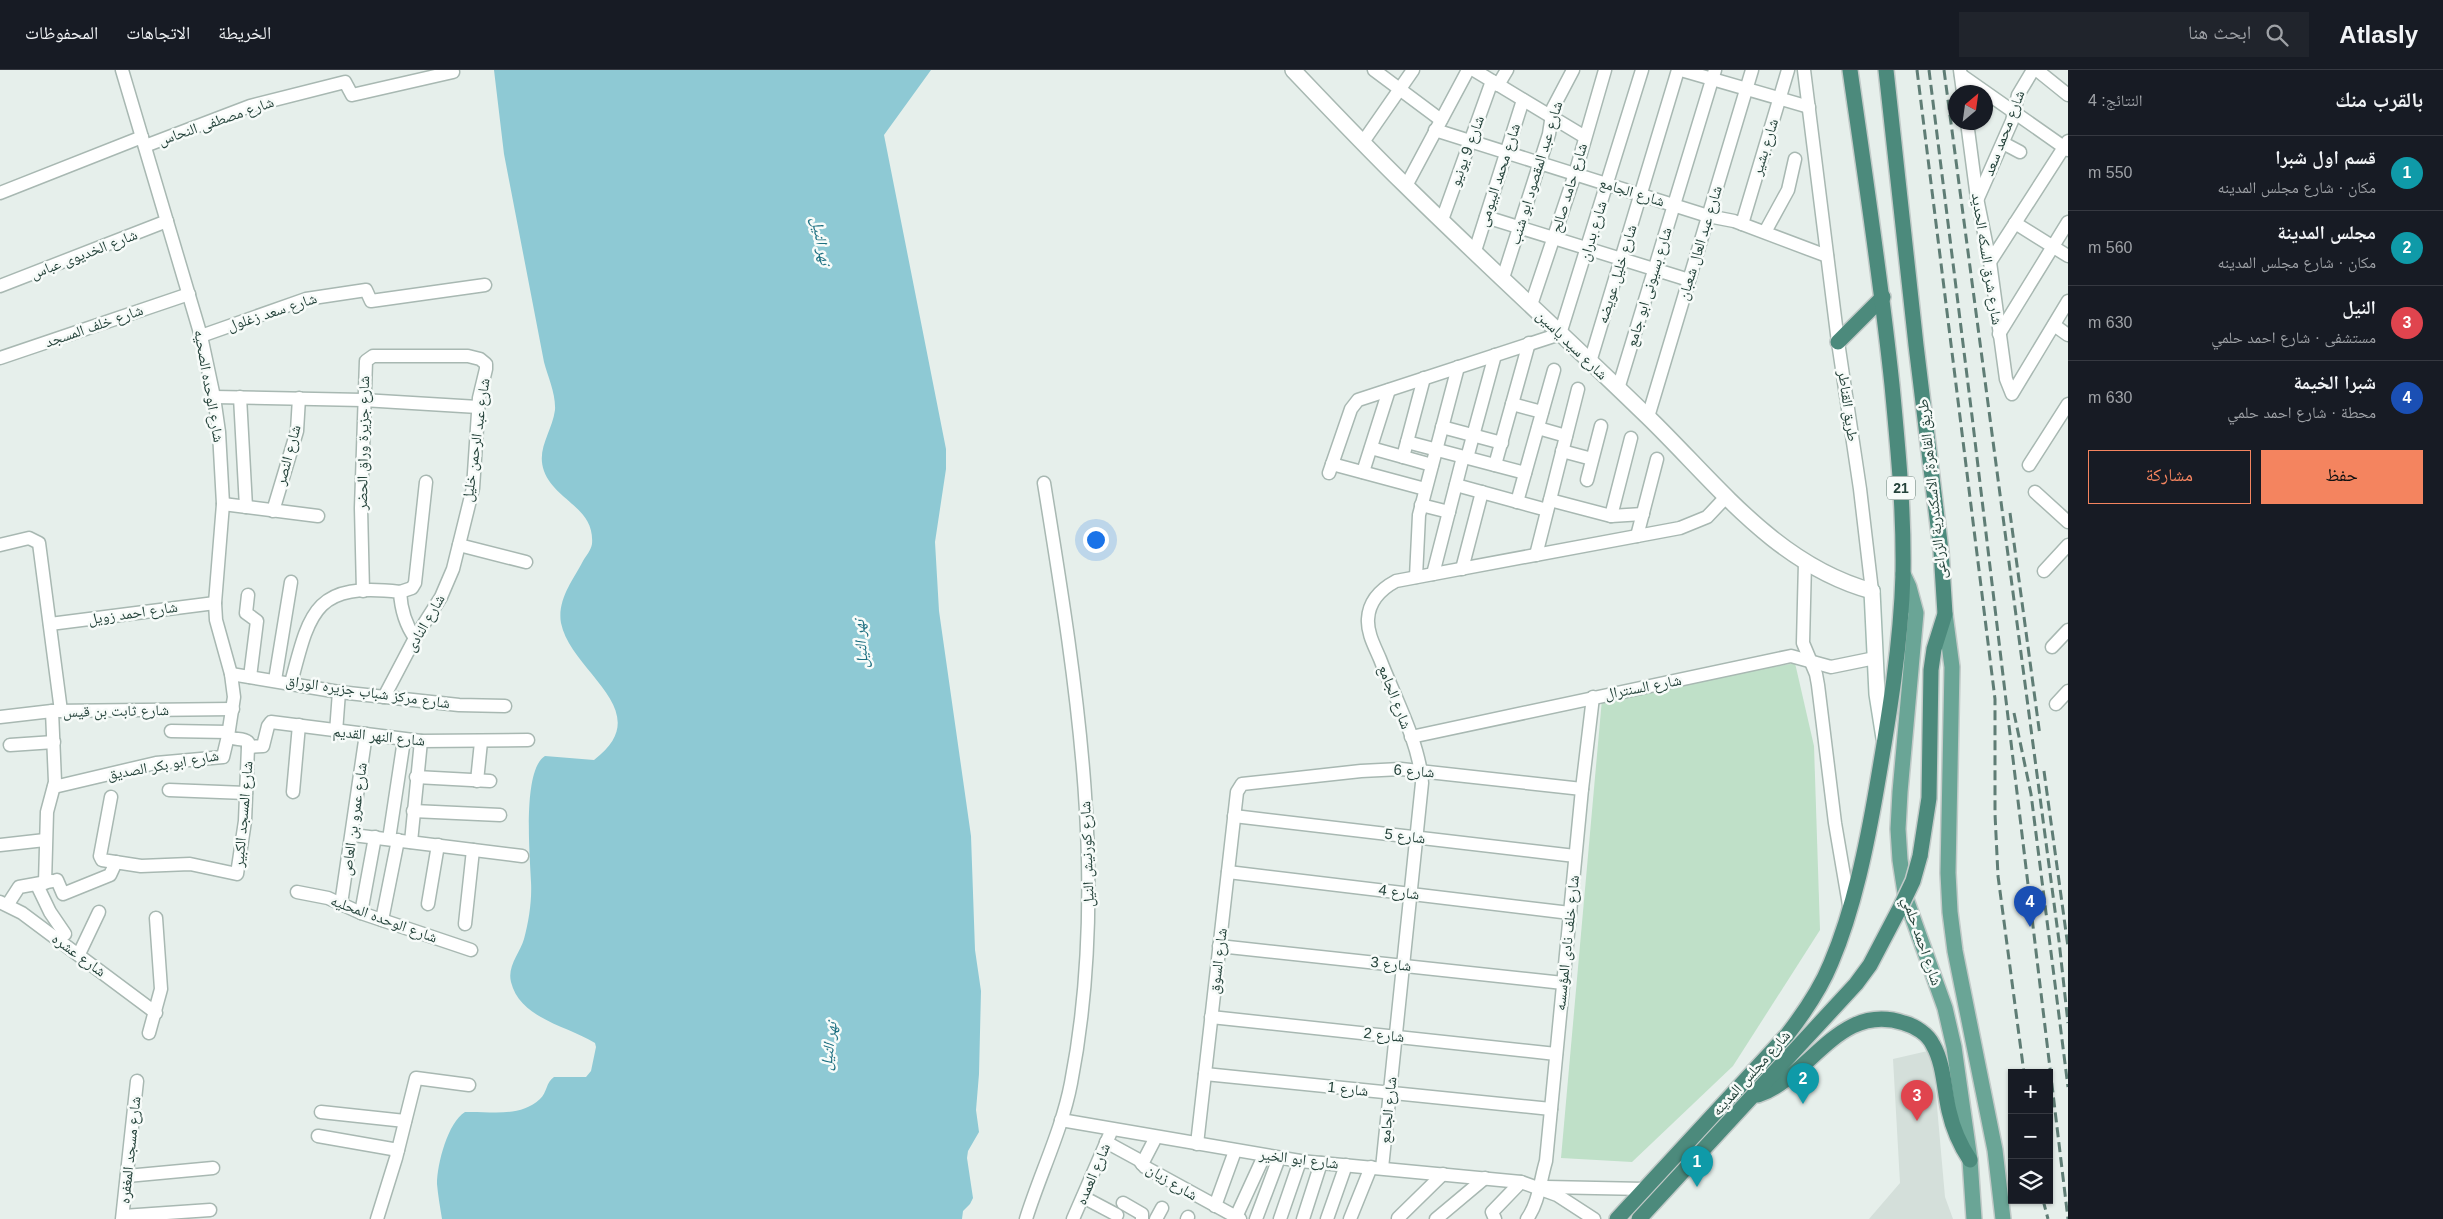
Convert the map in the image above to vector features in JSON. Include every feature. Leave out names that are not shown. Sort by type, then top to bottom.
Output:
[{"type":"highway","name":"طريق القاهرة, الاسكندرية الزراعى","points":[[1850,70],[1883,297],[1899,456],[1903,574],[1898,642],[1884,743],[1863,860],[1850,905]]},
{"type":"highway","name":"طريق القاهرة, الاسكندرية الزراعى","points":[[1886,70],[1916,345],[1940,541],[1944,614],[1934,649],[1931,670],[1929,798],[1920,856],[1913,881],[1902,904]]},
{"type":"highway","points":[[1838,342],[1883,297]]},
{"type":"highway","name":"شارع مجلس المدينه","points":[[1639,1219],[1856,984],[1870,965],[1902,904]]},
{"type":"highway","name":"شارع مجلس المدينه","points":[[1617,1219],[1787,1035],[1804,1013],[1831,964],[1850,905]]},
{"type":"highway","points":[[1752,1098],[1768,1092],[1784,1082],[1837,1034],[1850,1026],[1881,1019],[1896,1020],[1910,1025],[1933,1043],[1938,1056],[1952,1124],[1970,1160]]},
{"type":"main road","name":"شارع احمد حلمي","points":[[1903,574],[1910,587],[1916,612],[1900,792],[1898,829],[1900,860],[1906,899],[1945,1008],[1954,1047],[1970,1160],[1974,1219]]},
{"type":"main road","name":"شارع احمد حلمي","points":[[1944,614],[1952,667],[1948,873],[1950,912],[1955,951],[1994,1150],[2002,1219]]},
{"type":"street","name":"شارع الوحده الصحيه","points":[[122,70],[201,336],[214,397],[219,432],[223,504],[215,602],[220,637],[231,674],[233,709]]},
{"type":"street","name":"شارع سيد ياسين","points":[[1293,70],[1406,186],[1648,417],[1726,497],[1776,542],[1804,562],[1844,582],[1872,590]]},
{"type":"street","name":"شارع الجامع","points":[[1374,70],[1400,90],[1438,125],[1470,142],[1708,216],[1742,224],[1827,256]]},
{"type":"street","points":[[1363,142],[1413,70]]},
{"type":"street","points":[[1406,186],[1468,70]]},
{"type":"street","points":[[1474,70],[1585,137]]},
{"type":"street","name":"شارع 9 يونيو","points":[[1442,220],[1470,142],[1495,83],[1507,70]]},
{"type":"street","name":"شارع عبد المقصود ابو شنب","points":[[1503,278],[1550,134],[1553,108],[1573,70]]},
{"type":"street","name":"شارع حامد صالح","points":[[1531,305],[1575,174],[1605,70]]},
{"type":"street","name":"شارع بدران","points":[[1560,334],[1608,185],[1642,70]]},
{"type":"street","points":[[1680,70],[1713,74],[1746,89],[1809,107]]},
{"type":"street","name":"شارع خليل عويضه","points":[[1590,362],[1680,70]]},
{"type":"street","name":"شارع عبد العال شعبان","points":[[1648,417],[1752,70]]},
{"type":"street","name":"شارع بشير","points":[[1742,224],[1788,70]]},
{"type":"street","name":"طريق القناطر","points":[[1804,70],[1838,342],[1860,489],[1872,590],[1877,694],[1884,743]]},
{"type":"street","points":[[2035,70],[2068,95]]},
{"type":"street","name":"شارع محمد سعد","points":[[1978,198],[2015,113],[2018,95],[2035,70]]},
{"type":"street","name":"شارع مصطفى النحاس","points":[[143,141],[250,106],[344,82],[352,95],[453,72]]},
{"type":"street","points":[[1961,72],[2015,113],[2067,146],[1990,262]]},
{"type":"street","points":[[1961,72],[1962,85]]},
{"type":"street","name":"شارع بسيونى ابو جامع","points":[[1618,389],[1713,74]]},
{"type":"street","name":"شارع محمد البيومى","points":[[1475,251],[1523,100]]},
{"type":"street","name":"شارع شرق السكه الحديد","points":[[1968,130],[1990,262],[2006,379],[2012,394],[2054,325]]},
{"type":"street","points":[[0,193],[143,141]]},
{"type":"street","points":[[2003,143],[2020,152]]},
{"type":"street","points":[[1765,232],[1790,185],[1795,159]]},
{"type":"street","points":[[1486,217],[1689,280]]},
{"type":"street","name":"شارع الخديوى عباس","points":[[0,286],[167,221]]},
{"type":"street","points":[[1999,334],[2068,222]]},
{"type":"street","points":[[2015,223],[2068,256]]},
{"type":"street","name":"شارع سعد زغلول","points":[[201,336],[318,296],[366,290],[371,301],[486,285]]},
{"type":"street","name":"شارع خلف المسجد","points":[[0,358],[189,294]]},
{"type":"street","points":[[2068,301],[2054,325],[2068,334]]},
{"type":"street","points":[[1425,490],[1363,472],[1330,468],[1354,404],[1358,400],[1560,334]]},
{"type":"street","points":[[1495,465],[1529,343]]},
{"type":"street","points":[[1433,574],[1456,485],[1473,435],[1495,355]]},
{"type":"street","name":"شارع جزيرة وراق الحضر","points":[[363,591],[360,508],[364,365],[368,358],[373,356],[476,357],[486,364]]},
{"type":"street","name":"شارع عبد الرحمن خليل","points":[[459,545],[473,488],[478,407],[486,364]]},
{"type":"street","points":[[1416,577],[1417,534],[1421,505],[1458,367]]},
{"type":"street","points":[[1517,502],[1554,370]]},
{"type":"street","points":[[1403,457],[1424,378]]},
{"type":"street","points":[[1536,555],[1578,389]]},
{"type":"street","points":[[1363,472],[1388,390]]},
{"type":"street","points":[[214,397],[363,400],[478,407]]},
{"type":"street","points":[[240,397],[246,507]]},
{"type":"street","name":"شارع النصر","points":[[272,511],[297,431],[299,398]]},
{"type":"street","points":[[1512,404],[1542,412]]},
{"type":"street","points":[[2029,465],[2068,404]]},
{"type":"street","points":[[1587,480],[1601,426]]},
{"type":"street","points":[[1442,427],[1502,443]]},
{"type":"street","points":[[1538,428],[1566,436]]},
{"type":"street","points":[[1611,516],[1631,438]]},
{"type":"street","points":[[1407,442],[1525,473]]},
{"type":"street","points":[[1371,448],[1432,465]]},
{"type":"street","points":[[1562,451],[1592,460]]},
{"type":"street","points":[[1637,536],[1658,459]]},
{"type":"street","points":[[291,683],[305,628],[313,614],[328,598],[343,593],[363,591],[400,592],[412,588],[415,583],[426,482]]},
{"type":"street","name":"شارع كورنيش النيل","points":[[1026,1219],[1061,1120],[1071,1085],[1080,1029],[1088,916],[1089,855],[1074,681],[1044,482]]},
{"type":"street","points":[[1456,485],[1517,502],[1549,505],[1611,516],[1643,514]]},
{"type":"street","points":[[1462,569],[1482,492]]},
{"type":"street","points":[[2035,492],[2068,522]]},
{"type":"street","name":"شارع الجامع","points":[[1355,1217],[1376,1167],[1389,1093],[1416,837],[1421,771],[1411,737],[1369,630],[1369,610],[1379,592],[1396,582],[1637,536],[1694,523],[1707,517],[1726,497]]},
{"type":"street","points":[[223,504],[318,516]]},
{"type":"street","points":[[1421,505],[1449,512]]},
{"type":"street","points":[[0,545],[29,538],[38,543],[40,549],[50,624],[57,711],[54,742],[54,787],[47,812],[45,840],[51,881],[50,912],[66,934]]},
{"type":"street","points":[[459,545],[526,562]]},
{"type":"street","name":"شارع النادى","points":[[384,697],[415,638],[447,584],[459,545]]},
{"type":"street","points":[[2044,571],[2068,545]]},
{"type":"street","points":[[1804,562],[1803,643],[1818,685],[1835,823],[1850,905]]},
{"type":"street","points":[[275,680],[292,582]]},
{"type":"street","points":[[400,592],[407,627],[415,638]]},
{"type":"street","points":[[248,595],[246,613],[257,621],[250,677]]},
{"type":"street","name":"شارع احمد زويل","points":[[50,624],[215,602]]},
{"type":"street","points":[[2052,647],[2068,630]]},
{"type":"street","name":"شارع السنترال","points":[[1411,737],[1791,656],[1812,664],[1831,667],[1876,658]]},
{"type":"street","name":"شارع مركز شباب جزيره الوراق","points":[[231,674],[339,692],[458,705],[505,706]]},
{"type":"street","points":[[2056,704],[2068,691]]},
{"type":"street","points":[[336,732],[339,692]]},
{"type":"street","name":"شارع خلف نادى المؤسسه","points":[[1527,1219],[1538,1199],[1538,1187],[1546,1161],[1575,856],[1593,697]]},
{"type":"street","points":[[171,730],[228,734],[233,709]]},
{"type":"street","name":"شارع ثابت بن قيس","points":[[0,717],[57,711],[233,709]]},
{"type":"street","name":"شارع النهر القديم","points":[[248,747],[263,746],[268,726],[271,722],[421,742],[528,740]]},
{"type":"street","points":[[293,792],[299,725]]},
{"type":"street","name":"شارع المسجد الكبير","points":[[116,862],[153,866],[190,864],[237,874],[245,821],[248,747],[246,740],[228,734]]},
{"type":"street","name":"شارع ابو بكر الصديق","points":[[54,787],[156,763],[224,757],[228,734]]},
{"type":"street","name":"شارع عمرو بن العاص","points":[[341,904],[366,734]]},
{"type":"street","points":[[382,920],[399,841],[404,740]]},
{"type":"street","points":[[10,746],[54,742]]},
{"type":"street","points":[[399,841],[413,811],[421,742]]},
{"type":"street","points":[[416,777],[483,781],[481,742]]},
{"type":"street","name":"شارع 6","points":[[1246,783],[1381,769],[1421,771],[1582,789]]},
{"type":"street","name":"شارع السوق","points":[[1197,1144],[1234,816],[1238,788],[1246,783]]},
{"type":"street","points":[[169,790],[246,793]]},
{"type":"street","points":[[51,881],[63,894],[110,875],[116,862],[102,860],[100,856],[111,797]]},
{"type":"street","points":[[413,811],[500,815]]},
{"type":"street","name":"شارع 5","points":[[1234,816],[1575,856]]},
{"type":"street","points":[[352,835],[522,856]]},
{"type":"street","points":[[361,913],[375,838]]},
{"type":"street","points":[[0,845],[45,840]]},
{"type":"street","points":[[428,904],[438,845]]},
{"type":"street","points":[[465,924],[473,850]]},
{"type":"street","name":"شارع 4","points":[[1228,872],[1570,913]]},
{"type":"street","points":[[4,903],[19,887],[51,881]]},
{"type":"street","name":"شارع الوحده المحليه","points":[[297,892],[328,898],[361,913],[470,950]]},
{"type":"street","name":"شارع عشره","points":[[4,903],[79,954],[156,1013]]},
{"type":"street","points":[[79,954],[99,912]]},
{"type":"street","points":[[149,1033],[161,989],[156,918]]},
{"type":"street","name":"شارع 3","points":[[1220,946],[1563,983]]},
{"type":"street","name":"شارع 2","points":[[1211,1016],[1556,1054]]},
{"type":"street","name":"شارع 1","points":[[1205,1074],[1551,1109]]},
{"type":"street","points":[[377,1219],[398,1150],[416,1078],[469,1085]]},
{"type":"street","name":"شارع مسجد المغفره","points":[[123,1218],[137,1081]]},
{"type":"street","points":[[321,1112],[405,1121]]},
{"type":"street","name":"شارع ابو الخير","points":[[1061,1120],[1300,1161],[1521,1182],[1538,1187],[1575,1204],[1594,1219]]},
{"type":"street","name":"شارع العمده","points":[[1076,1218],[1112,1129]]},
{"type":"street","points":[[318,1136],[398,1150]]},
{"type":"street","points":[[1142,1164],[1156,1137]]},
{"type":"street","name":"شارع زيان","points":[[1106,1142],[1238,1218]]},
{"type":"street","points":[[1215,1206],[1235,1150]]},
{"type":"street","points":[[1238,1218],[1264,1156]]},
{"type":"street","points":[[1256,1219],[1279,1158]]},
{"type":"street","points":[[1280,1219],[1300,1161]]},
{"type":"street","points":[[1303,1219],[1321,1163]]},
{"type":"street","points":[[1327,1219],[1346,1165]]},
{"type":"street","points":[[127,1176],[213,1168]]},
{"type":"street","points":[[1398,1218],[1443,1174]]},
{"type":"street","points":[[1436,1219],[1485,1178]]},
{"type":"street","points":[[1493,1217],[1492,1212],[1521,1182]]},
{"type":"street","name":"شارع ابو الخير","points":[[1538,1187],[1645,1189]]},
{"type":"street","points":[[1083,1197],[1116,1215]]},
{"type":"street","points":[[1124,1203],[1150,1216]]},
{"type":"street","points":[[123,1218],[210,1210]]},
{"type":"shaded area","points":[[1932,1050],[1945,1197],[1953,1219],[1869,1219],[1900,1183],[1893,1059]]},
{"type":"green space","points":[[1795,663],[1814,746],[1820,930],[1733,1066],[1632,1162],[1561,1158],[1602,699]]},
{"type":"water","name":"نهر النيل","points":[[494,70],[931,70],[884,135],[946,449],[946,469],[935,542],[939,611],[971,836],[975,950],[981,991],[976,1110],[979,1132],[968,1151],[967,1158],[973,1198],[963,1211],[962,1219],[442,1219],[437,1184],[439,1166],[449,1134],[459,1117],[465,1112],[504,1112],[523,1109],[540,1099],[549,1082],[554,1077],[586,1077],[591,1071],[596,1047],[595,1043],[534,1013],[516,995],[510,976],[512,965],[524,939],[530,911],[530,795],[538,764],[545,756],[594,760],[612,742],[618,725],[615,708],[606,692],[568,641],[561,623],[561,606],[564,598],[591,548],[591,531],[581,513],[549,481],[542,463],[543,448],[555,410],[554,398],[544,362],[504,154]]},
{"type":"railway","points":[[1917,70],[1995,699],[1995,814],[1998,876],[2023,1069]]},
{"type":"railway","points":[[1929,70],[2068,1219]]},
{"type":"railway","points":[[1944,70],[2059,941],[2068,1023]]},
{"type":"railway","points":[[2010,513],[2040,736]]},
{"type":"railway","points":[[2014,713],[2031,794],[2068,1087]]},
{"type":"railway","points":[[2044,771],[2068,947]]},
{"type":"railway","points":[[2044,1204],[2048,1219]]},
{"type":"place","name":"شبرا الخيمة","points":[[2030,927]]},
{"type":"place","name":"مجلس المدينة","points":[[1803,1104]]},
{"type":"place","name":"النيل","points":[[1917,1121]]},
{"type":"place","name":"قسم اول شبرا","points":[[1697,1187]]}]
